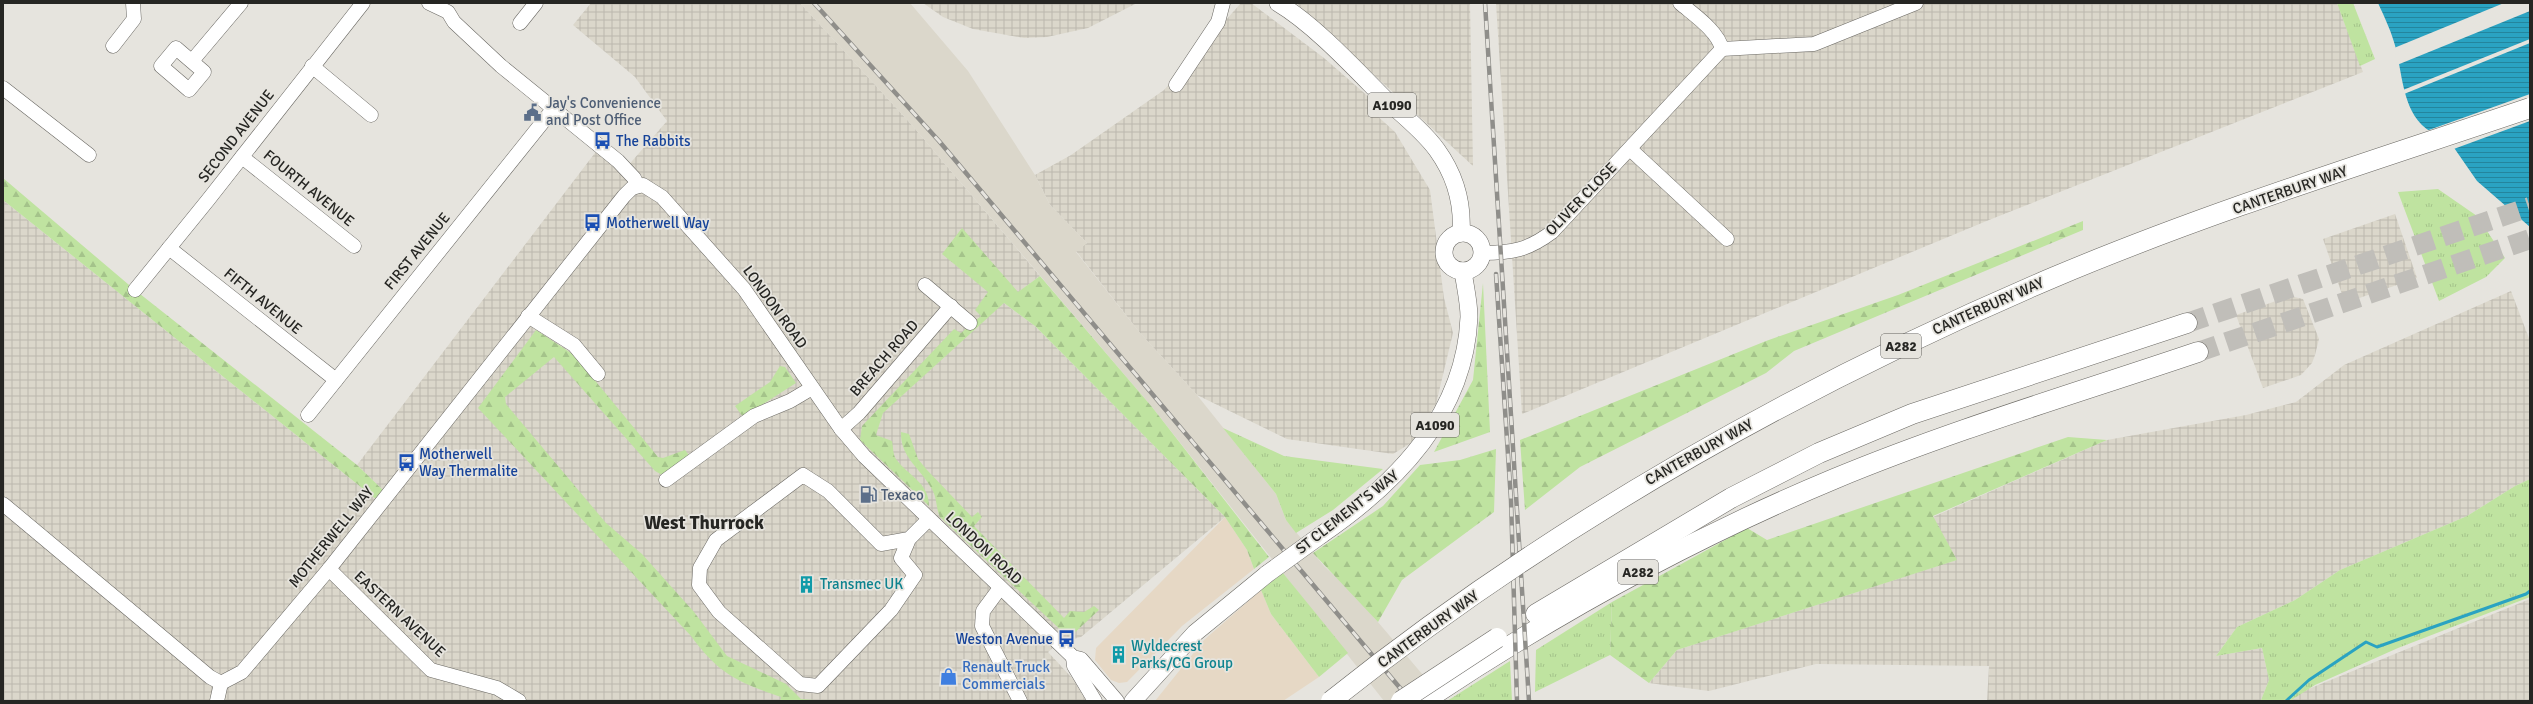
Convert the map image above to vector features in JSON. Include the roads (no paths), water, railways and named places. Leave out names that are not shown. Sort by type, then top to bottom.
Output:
[{"type":"highway","name":"CANTERBURY WAY","points":[[1331,701],[1423,630],[1568,530],[1636,487],[1721,438],[1835,378],[1939,328],[2056,277],[2227,211],[2530,108]]},
{"type":"highway","name":"A282","points":[[1424,701],[1544,617],[1731,498],[1819,453],[1912,414],[2187,323]]},
{"type":"highway","name":"A282","points":[[1401,701],[1449,668],[1544,617],[1700,540],[1834,479],[1931,442],[2198,352]]},
{"type":"main road","name":"A1090","points":[[1278,3],[1294,14],[1437,150],[1453,180],[1459,196],[1462,212],[1461,233]]},
{"type":"main road","points":[[1461,233],[1473,236],[1478,240],[1482,253],[1478,264],[1463,271],[1449,265],[1444,251],[1447,241],[1461,233]]},
{"type":"main road","name":"ST CLEMENT'S WAY","points":[[1134,701],[1196,633],[1267,574],[1366,501],[1418,451],[1441,416],[1456,382],[1467,336],[1469,315],[1463,271]]},
{"type":"street","points":[[112,46],[134,20],[133,3]]},
{"type":"street","points":[[192,61],[241,3]]},
{"type":"street","name":"SECOND AVENUE","points":[[135,290],[363,3]]},
{"type":"street","points":[[429,3],[452,7],[454,22],[485,52],[618,161],[634,178],[638,186]]},
{"type":"street","points":[[1176,85],[1218,22],[1223,3]]},
{"type":"street","points":[[1680,3],[1714,34],[1721,42],[1722,49],[1814,44],[1916,3]]},
{"type":"street","points":[[520,23],[530,5]]},
{"type":"street","name":"OLIVER CLOSE","points":[[1482,253],[1507,253],[1518,251],[1543,239],[1552,232],[1722,49]]},
{"type":"street","points":[[312,66],[371,115]]},
{"type":"street","points":[[3,88],[89,155]]},
{"type":"street","name":"FIRST AVENUE","points":[[308,415],[554,108]]},
{"type":"street","points":[[1630,148],[1727,239]]},
{"type":"street","name":"FOURTH AVENUE","points":[[242,157],[354,246]]},
{"type":"street","name":"MOTHERWELL WAY","points":[[221,683],[242,672],[329,569],[624,196],[638,186]]},
{"type":"street","name":"LONDON ROAD","points":[[638,186],[649,187],[662,197],[744,289],[841,429],[864,456],[1073,657],[1081,659],[1117,701]]},
{"type":"street","name":"FIFTH AVENUE","points":[[169,248],[336,380]]},
{"type":"street","points":[[925,284],[970,323]]},
{"type":"street","name":"BREACH ROAD","points":[[841,429],[859,413],[951,306]]},
{"type":"street","points":[[528,316],[574,345],[598,374]]},
{"type":"street","points":[[666,480],[754,416],[790,401],[812,388]]},
{"type":"street","points":[[909,539],[881,544],[828,491],[803,475],[716,540],[700,568],[698,586],[719,612],[800,684],[818,686],[892,610],[915,575],[901,558],[909,539],[929,519]]},
{"type":"street","points":[[3,504],[172,646],[221,683],[217,701]]},
{"type":"street","name":"EASTERN AVENUE","points":[[329,569],[431,670],[497,688],[519,701]]},
{"type":"street","points":[[1000,588],[983,611],[982,626],[1020,701]]},
{"type":"street","name":"LONDON ROAD","points":[[1073,657],[1074,666],[1095,701]]},
{"type":"water","points":[[2378,3],[2530,3],[2530,227],[2477,181],[2441,129],[2431,132],[2422,125],[2415,116],[2409,106],[2396,49],[2386,20]]},
{"type":"waterway","points":[[2286,701],[2309,680],[2366,642],[2377,647],[2526,594],[2530,591]]},
{"type":"tunnel","points":[[2187,323],[2530,207]]},
{"type":"tunnel","points":[[2198,352],[2530,239]]},
{"type":"railway","points":[[814,3],[939,141],[1411,701]]},
{"type":"railway","points":[[1485,3],[1529,701]]},
{"type":"railway","points":[[1496,274],[1511,500],[1517,701]]},
{"type":"place","name":"Jay's Convenience and Post Office","points":[[533,112]]},
{"type":"place","name":"The Rabbits","points":[[603,141]]},
{"type":"place","name":"Motherwell Way","points":[[593,223]]},
{"type":"place","name":"Motherwell Way Thermalite","points":[[406,463]]},
{"type":"place","name":"Texaco","points":[[868,495]]},
{"type":"place","name":"Transmec UK","points":[[807,584]]},
{"type":"place","name":"Weston Avenue","points":[[1066,639]]},
{"type":"place","name":"Wyldecrest Parks/CG Group","points":[[1118,655]]},
{"type":"place","name":"Renault Truck Commercials","points":[[949,676]]},
{"type":"district","name":"West Thurrock","points":[[704,522]]}]
